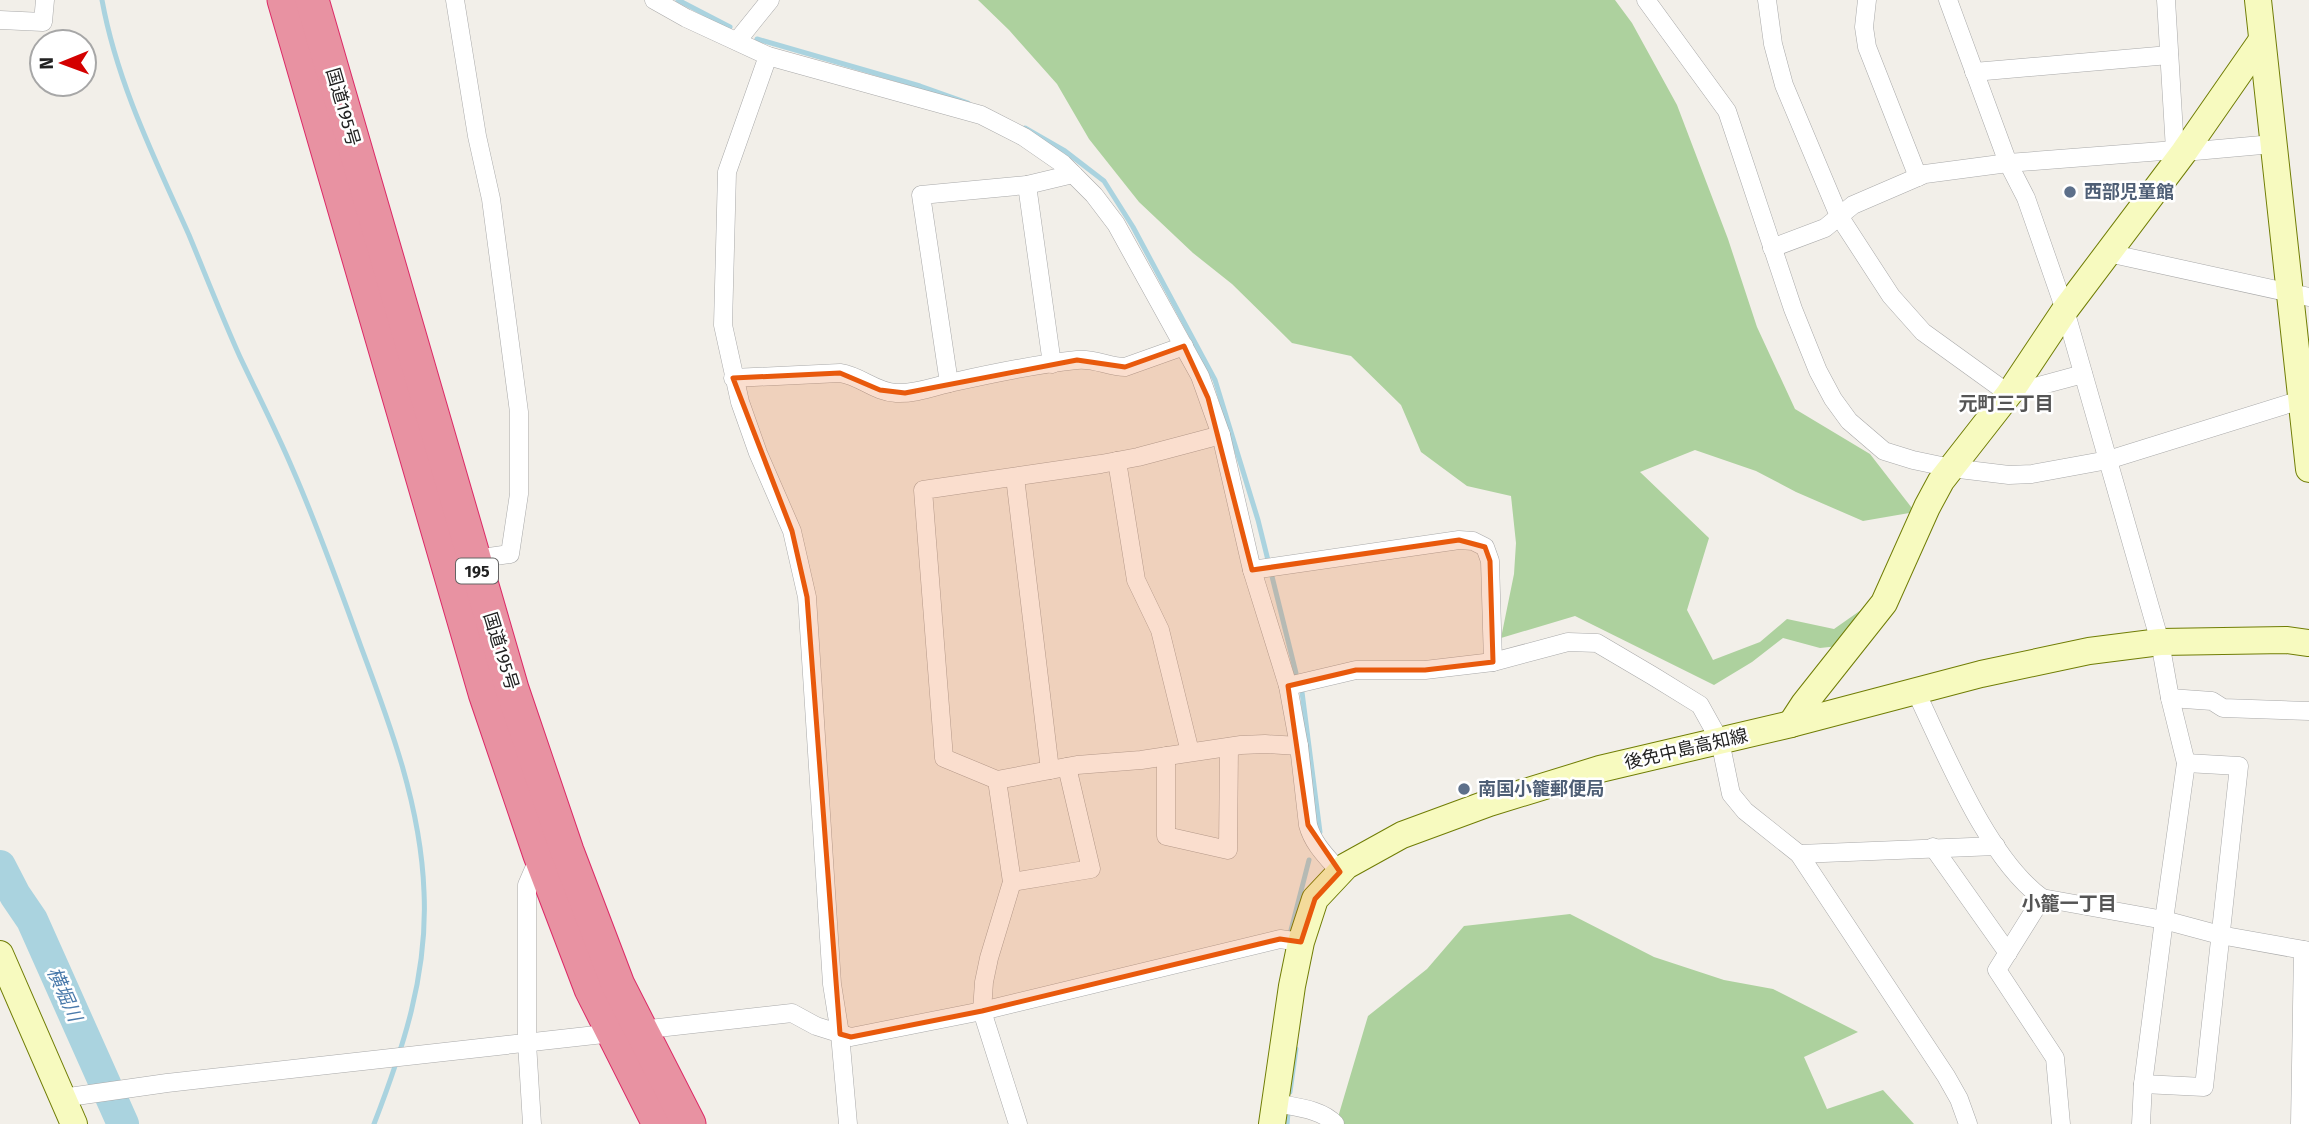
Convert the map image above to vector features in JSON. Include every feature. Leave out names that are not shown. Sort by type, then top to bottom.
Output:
[{"type":"highway","name":"国道195号","points":[[284,0],[460,562],[512,689],[567,851],[618,985],[627,1032],[659,1124]]},
{"type":"highway","name":"国道195号","points":[[312,0],[460,562],[485,692],[540,855],[591,989],[627,1032],[689,1124]]},
{"type":"street","points":[[0,20],[43,22],[45,0]]},
{"type":"street","points":[[455,0],[477,136],[491,199],[519,412],[519,494],[510,554],[460,562]]},
{"type":"street","points":[[654,0],[768,56],[981,116],[1024,137],[1073,174],[1094,195],[1116,224],[1200,376],[1221,435],[1288,686],[1311,835],[1340,872]]},
{"type":"street","points":[[1646,0],[1727,111],[1793,309],[1818,371],[1849,421],[1884,451],[1951,468],[2009,475],[2032,474],[2108,460],[2301,400]]},
{"type":"street","points":[[1767,0],[1773,44],[1784,85],[1839,216],[1892,296],[1923,332],[2009,394]]},
{"type":"street","points":[[1867,0],[1864,27],[1867,47],[1918,177]]},
{"type":"street","points":[[1948,0],[2008,163],[2026,198],[2065,310],[2160,642],[2186,763],[2143,1084],[2141,1124]]},
{"type":"street","points":[[2166,0],[2180,151]]},
{"type":"street","points":[[2258,0],[2273,144],[2299,295],[2301,400],[2309,469]]},
{"type":"street","points":[[737,41],[765,2]]},
{"type":"street","points":[[1791,724],[1884,603],[1941,481],[2009,394],[2065,310],[2262,40]]},
{"type":"street","points":[[1974,72],[2169,55]]},
{"type":"street","points":[[768,56],[727,172],[723,325],[740,402],[758,453],[792,531],[807,597],[832,984],[840,1034],[848,1124]]},
{"type":"street","points":[[1772,248],[1825,228],[1853,205],[1925,174],[2008,163],[2273,144]]},
{"type":"street","points":[[949,383],[921,195],[1027,186],[1073,174]]},
{"type":"street","points":[[1027,186],[1052,364]]},
{"type":"street","points":[[2108,253],[2299,295]]},
{"type":"street","points":[[733,378],[840,373],[854,376],[880,390],[896,393],[1084,359],[1125,367],[1184,345]]},
{"type":"street","points":[[2009,394],[2084,374]]},
{"type":"street","points":[[1221,435],[1117,461],[923,490],[944,758],[997,780],[1058,769],[1229,747],[1265,744],[1299,746]]},
{"type":"street","points":[[1117,461],[1136,580],[1160,630],[1190,752]]},
{"type":"street","points":[[1012,883],[1091,869],[1058,769],[1016,477]]},
{"type":"street","points":[[1258,569],[1459,540],[1474,541],[1485,547],[1490,561],[1493,662]]},
{"type":"street","name":"後免中島高知線","points":[[1274,1113],[1292,986],[1301,942],[1315,899],[1340,872],[1402,835],[1489,803],[1600,769],[1791,724],[1981,674],[2089,651],[2160,642],[2287,640],[2309,643]]},
{"type":"street","points":[[1288,686],[1356,670],[1425,670],[1493,662],[1568,642],[1597,643],[1700,705],[1720,741],[1731,794],[1745,811],[1799,854],[1946,1076],[1959,1099],[1968,1124]]},
{"type":"street","points":[[1916,692],[1971,804],[1996,846],[2028,887],[2042,898],[2164,920],[2220,935],[2306,951],[2300,1124]]},
{"type":"street","points":[[2170,698],[2212,701],[2223,708],[2309,711]]},
{"type":"street","points":[[1166,756],[1167,836],[1228,850],[1229,747]]},
{"type":"street","points":[[2143,1084],[2204,1087],[2239,766],[2186,763]]},
{"type":"street","points":[[997,780],[1012,883],[989,958],[982,1011],[1017,1124]]},
{"type":"street","points":[[1799,854],[1996,846]]},
{"type":"street","points":[[1933,847],[2008,953]]},
{"type":"street","points":[[532,1124],[527,1043],[527,885],[540,855]]},
{"type":"street","points":[[2042,898],[1997,970],[2055,1058],[2062,1124]]},
{"type":"street","points":[[62,1098],[167,1083],[792,1013],[816,1026],[851,1037],[982,1011],[1280,939],[1301,942]]},
{"type":"street","points":[[0,954],[74,1124]]},
{"type":"street","points":[[1274,1113],[1311,1111],[1329,1118],[1335,1124]]},
{"type":"highlighted area","points":[[1184,346],[1208,398],[1252,570],[1459,540],[1485,547],[1490,561],[1493,662],[1425,670],[1356,670],[1288,686],[1308,825],[1340,872],[1315,899],[1301,942],[1280,939],[982,1011],[851,1037],[840,1034],[807,597],[792,531],[733,378],[840,373],[880,390],[905,393],[1077,360],[1125,367]]},
{"type":"green space","points":[[978,0],[1615,0],[1632,23],[1677,105],[1728,239],[1757,327],[1795,409],[1870,454],[1915,512],[1863,521],[1756,471],[1695,450],[1640,472],[1709,538],[1687,610],[1713,660],[1760,642],[1787,619],[1834,629],[1881,596],[1839,646],[1820,648],[1783,638],[1752,662],[1714,685],[1575,616],[1501,638],[1514,574],[1516,543],[1511,496],[1467,486],[1421,452],[1401,405],[1351,356],[1292,343],[1232,284],[1193,253],[1139,202],[1089,139],[1057,84]]},
{"type":"green space","points":[[1570,914],[1654,957],[1724,980],[1773,989],[1858,1032],[1804,1057],[1827,1109],[1883,1090],[1914,1124],[1336,1124],[1368,1016],[1427,969],[1464,926]]},
{"type":"waterway","points":[[102,0],[117,61],[138,120],[233,342],[287,456],[320,535],[382,704],[410,797],[422,860],[422,952],[418,982],[404,1039],[374,1124]]},
{"type":"waterway","points":[[678,0],[730,27]]},
{"type":"waterway","points":[[757,39],[920,86],[968,103]]},
{"type":"waterway","points":[[1025,128],[1065,151],[1104,181],[1133,227],[1215,380],[1258,520],[1296,673]]},
{"type":"waterway","points":[[1302,692],[1320,832]]},
{"type":"waterway","points":[[1291,930],[1309,860]]},
{"type":"waterway","name":"横堀川","points":[[0,866],[32,920],[123,1124]]},
{"type":"waterway","points":[[1290,1092],[1296,1049]]},
{"type":"waterway","points":[[1287,1124],[1288,1113]]},
{"type":"place","name":"西部児童館","points":[[2070,192]]},
{"type":"place","name":"南国小籠郵便局","points":[[1464,789]]},
{"type":"district","name":"元町三丁目","points":[[2006,403]]},
{"type":"district","name":"小籠一丁目","points":[[2069,903]]}]
